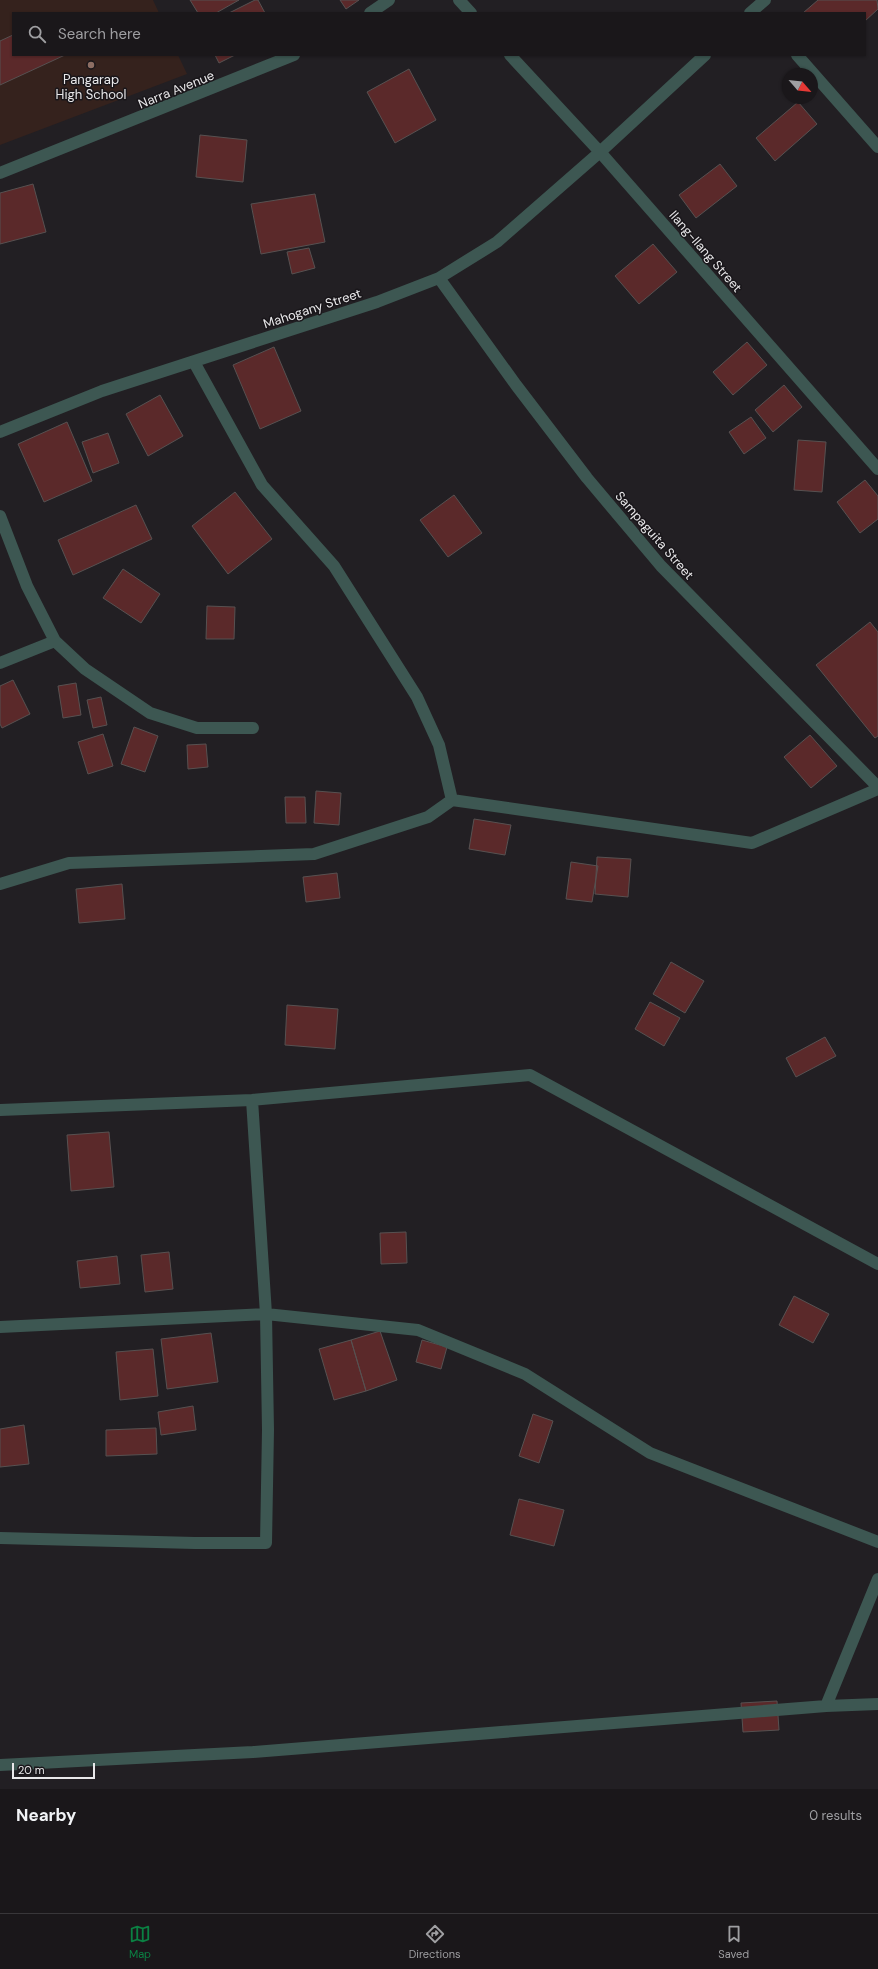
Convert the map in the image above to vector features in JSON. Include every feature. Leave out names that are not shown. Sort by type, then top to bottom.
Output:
[{"type":"street","points":[[371,12],[389,0]]},
{"type":"street","points":[[459,0],[470,12]]},
{"type":"street","name":"Narra Avenue","points":[[0,173],[292,56]]},
{"type":"street","name":"Ilang-Ilang Street","points":[[511,56],[600,152],[878,468]]},
{"type":"street","name":"Mahogany Street","points":[[0,432],[102,391],[377,302],[439,278],[497,242],[600,152],[704,56]]},
{"type":"street","points":[[798,56],[878,147]]},
{"type":"street","name":"Sampaguita Street","points":[[439,278],[516,385],[587,478],[660,566],[878,788]]},
{"type":"street","points":[[194,362],[262,484],[334,566],[417,697],[439,745],[452,800]]},
{"type":"street","points":[[0,516],[27,586],[56,641],[85,669],[150,713],[197,728],[253,728]]},
{"type":"street","points":[[0,663],[56,641]]},
{"type":"street","points":[[0,884],[69,863],[314,854],[428,817],[452,800],[752,843],[878,788]]},
{"type":"street","points":[[0,1110],[252,1100],[530,1075],[878,1264]]},
{"type":"street","points":[[0,1538],[195,1543],[266,1543],[268,1430],[266,1314],[252,1100]]},
{"type":"street","points":[[0,1327],[266,1314],[418,1330],[525,1374],[650,1453],[878,1542]]},
{"type":"street","points":[[826,1706],[878,1580]]},
{"type":"street","points":[[0,1765],[253,1752],[826,1706],[878,1704]]},
{"type":"shaded area","name":"Pangarap High School","points":[[0,0],[153,0],[159,12],[12,12],[12,56],[178,56],[187,74],[0,145]]},
{"type":"building","points":[[190,0],[239,0],[218,12],[197,12]]},
{"type":"building","points":[[255,0],[258,0],[264,12],[231,12]]},
{"type":"building","points":[[340,0],[359,0],[346,9]]},
{"type":"building","points":[[818,0],[877,0],[878,9],[866,20],[866,12],[804,12]]},
{"type":"building","points":[[12,35],[12,56],[63,56],[0,85],[0,41]]},
{"type":"building","points":[[216,56],[233,56],[219,63]]},
{"type":"building","points":[[409,69],[436,120],[395,143],[367,92]]},
{"type":"building","points":[[796,104],[800,104],[817,124],[775,161],[756,138]]},
{"type":"building","points":[[200,135],[247,140],[243,182],[196,177]]},
{"type":"building","points":[[720,164],[737,186],[696,218],[679,195]]},
{"type":"building","points":[[33,184],[46,232],[0,244],[0,193]]},
{"type":"building","points":[[315,194],[325,242],[261,254],[251,204]]},
{"type":"building","points":[[653,244],[677,272],[639,304],[615,276]]},
{"type":"building","points":[[309,248],[315,268],[292,274],[287,252]]},
{"type":"building","points":[[747,342],[767,365],[733,395],[713,372]]},
{"type":"building","points":[[274,347],[301,411],[260,429],[233,365]]},
{"type":"building","points":[[784,385],[802,407],[773,432],[755,410]]},
{"type":"building","points":[[160,395],[183,436],[148,456],[126,414]]},
{"type":"building","points":[[751,417],[766,438],[744,454],[729,432]]},
{"type":"building","points":[[67,422],[92,481],[44,502],[18,444]]},
{"type":"building","points":[[108,433],[119,463],[93,473],[82,442]]},
{"type":"building","points":[[798,440],[826,442],[822,492],[794,490]]},
{"type":"building","points":[[865,480],[878,496],[878,519],[860,533],[837,502]]},
{"type":"building","points":[[235,492],[272,539],[228,574],[192,526]]},
{"type":"building","points":[[454,495],[482,533],[448,557],[420,520]]},
{"type":"building","points":[[136,505],[152,539],[73,575],[58,540]]},
{"type":"building","points":[[123,569],[160,594],[141,623],[103,598]]},
{"type":"building","points":[[207,606],[235,607],[234,639],[206,639]]},
{"type":"building","points":[[870,622],[878,632],[878,736],[875,738],[816,665]]},
{"type":"building","points":[[13,680],[30,714],[2,728],[0,724],[0,686]]},
{"type":"building","points":[[76,683],[81,715],[63,718],[58,686]]},
{"type":"building","points":[[101,697],[107,725],[93,728],[87,700]]},
{"type":"building","points":[[134,727],[158,736],[145,772],[121,764]]},
{"type":"building","points":[[103,734],[113,766],[88,774],[78,742]]},
{"type":"building","points":[[810,735],[837,766],[811,788],[784,757]]},
{"type":"building","points":[[206,744],[208,767],[188,769],[187,745]]},
{"type":"building","points":[[316,791],[341,793],[339,825],[314,823]]},
{"type":"building","points":[[285,797],[305,797],[306,823],[286,823]]},
{"type":"building","points":[[474,819],[511,825],[505,855],[469,849]]},
{"type":"building","points":[[597,857],[631,859],[628,897],[595,894]]},
{"type":"building","points":[[571,862],[598,866],[592,902],[566,899]]},
{"type":"building","points":[[337,873],[340,898],[306,902],[303,877]]},
{"type":"building","points":[[122,884],[125,919],[79,923],[76,889]]},
{"type":"building","points":[[671,962],[704,981],[685,1013],[653,994]]},
{"type":"building","points":[[650,1002],[680,1018],[664,1046],[635,1029]]},
{"type":"building","points":[[287,1005],[338,1009],[335,1049],[285,1045]]},
{"type":"building","points":[[825,1037],[836,1056],[796,1077],[786,1058]]},
{"type":"building","points":[[109,1132],[114,1187],[71,1191],[67,1135]]},
{"type":"building","points":[[406,1232],[407,1263],[381,1264],[380,1233]]},
{"type":"building","points":[[169,1252],[173,1289],[145,1292],[141,1255]]},
{"type":"building","points":[[117,1256],[120,1284],[80,1288],[77,1261]]},
{"type":"building","points":[[794,1296],[829,1314],[813,1343],[779,1325]]},
{"type":"building","points":[[380,1331],[397,1380],[366,1391],[351,1340]]},
{"type":"building","points":[[211,1333],[218,1382],[167,1389],[161,1339]]},
{"type":"building","points":[[351,1340],[366,1391],[334,1400],[319,1349]]},
{"type":"building","points":[[422,1340],[447,1347],[441,1369],[416,1362]]},
{"type":"building","points":[[153,1349],[158,1396],[120,1400],[116,1352]]},
{"type":"building","points":[[193,1406],[196,1430],[161,1435],[158,1412]]},
{"type":"building","points":[[533,1414],[553,1421],[539,1463],[519,1456]]},
{"type":"building","points":[[24,1425],[29,1464],[0,1467],[0,1429]]},
{"type":"building","points":[[156,1428],[157,1454],[106,1456],[106,1430]]},
{"type":"building","points":[[519,1499],[564,1510],[554,1546],[510,1535]]},
{"type":"building","points":[[777,1701],[779,1730],[743,1732],[741,1703]]},
{"type":"place","name":"Pangarap High School","points":[[91,65]]}]
